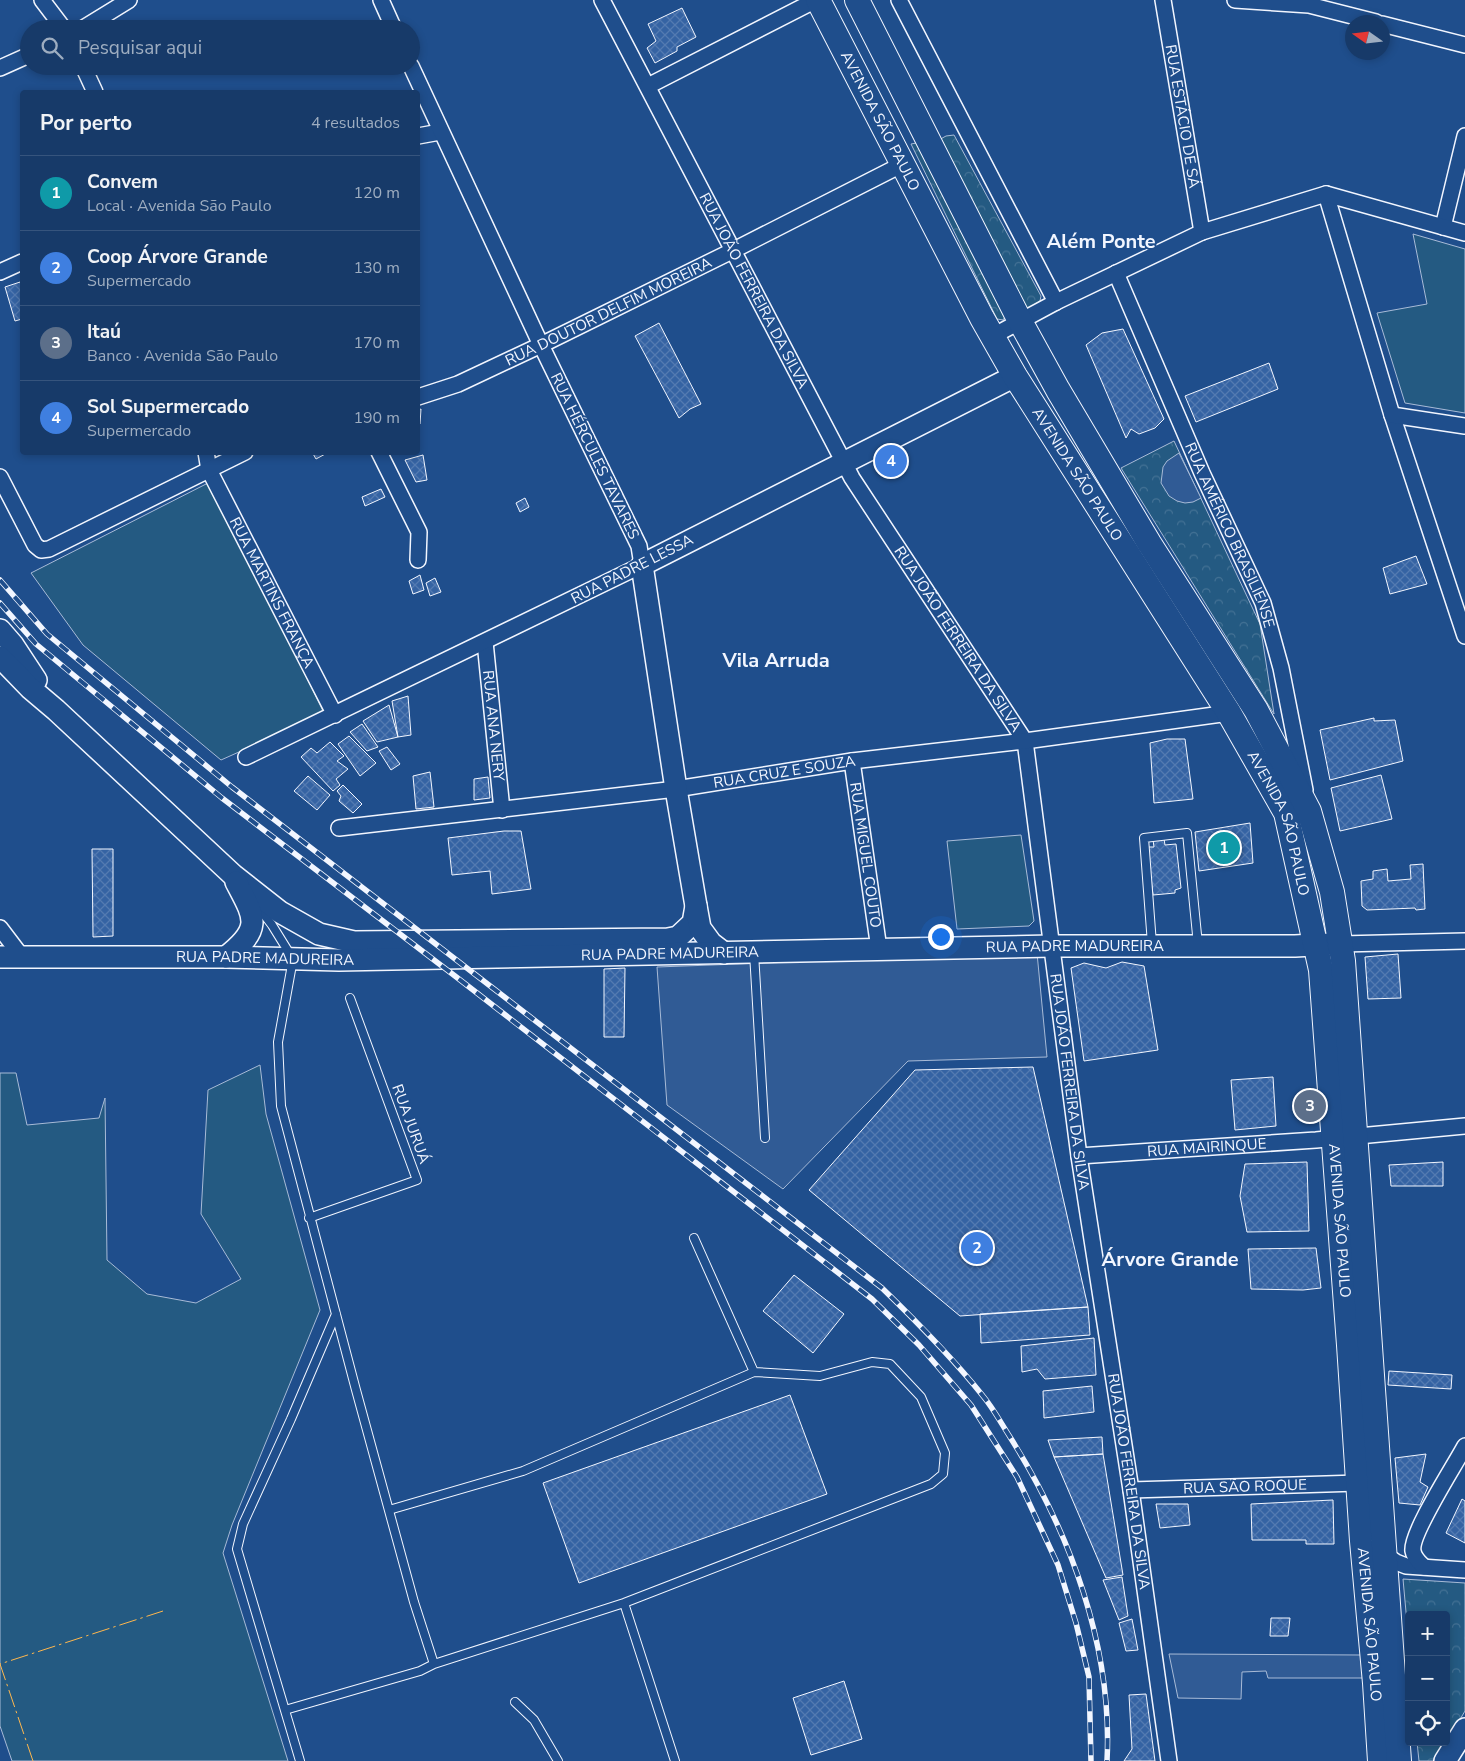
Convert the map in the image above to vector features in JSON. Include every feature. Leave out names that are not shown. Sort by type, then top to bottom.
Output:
[{"type":"main road","name":"AVENIDA SÃO PAULO","points":[[817,0],[982,318],[1016,376],[1229,713],[1286,813],[1320,970],[1344,1137],[1374,1382],[1399,1761]]},
{"type":"main road","name":"AVENIDA SÃO PAULO","points":[[857,0],[1020,321],[1058,390],[1149,543],[1256,710],[1309,811],[1332,892],[1343,961],[1344,1137],[1358,1483],[1380,1761]]},
{"type":"main road","name":"RUA PADRE LESSA","points":[[642,565],[1016,376]]},
{"type":"main road","points":[[1016,376],[1025,376],[1033,379],[1096,472],[1124,500]]},
{"type":"main road","name":"RUA HÉRCULES TAVARES","points":[[642,565],[676,789],[700,928],[711,944],[724,953]]},
{"type":"main road","points":[[0,630],[13,645],[56,710]]},
{"type":"main road","points":[[0,657],[30,688],[56,710],[232,875],[251,911],[254,922],[246,939],[226,957]]},
{"type":"main road","name":"RUA PADRE MADUREIRA","points":[[232,875],[280,912],[319,934],[354,942],[668,939],[678,937],[693,923],[696,906]]},
{"type":"main road","name":"RUA PADRE MADUREIRA","points":[[0,958],[226,957],[339,960],[1052,946],[1340,944]]},
{"type":"main road","points":[[1445,1761],[1465,1729]]},
{"type":"street","points":[[42,0],[57,20]]},
{"type":"street","points":[[97,20],[129,0]]},
{"type":"street","points":[[381,0],[390,20]]},
{"type":"street","name":"RUA JOÃO FERREIRA DA SILVA","points":[[602,0],[732,252],[852,478],[1025,740],[1079,1156],[1131,1490],[1169,1761]]},
{"type":"street","points":[[648,86],[817,0]]},
{"type":"street","points":[[898,0],[1056,302]]},
{"type":"street","name":"RUA ESTÁCIO DE SÁ","points":[[1163,0],[1202,232]]},
{"type":"street","points":[[1234,0],[1309,5],[1348,15]]},
{"type":"street","points":[[1390,26],[1465,45]]},
{"type":"street","points":[[0,68],[20,59]]},
{"type":"street","points":[[87,75],[94,90]]},
{"type":"street","name":"RUA HÉRCULES TAVARES","points":[[415,75],[541,345],[639,546],[642,565]]},
{"type":"street","points":[[420,136],[440,132]]},
{"type":"street","points":[[1442,227],[1465,136]]},
{"type":"street","name":"RUA DOUTOR DELFIM MOREIRA","points":[[420,396],[458,384],[541,345],[732,252],[903,164]]},
{"type":"street","points":[[993,336],[1116,272],[1202,232],[1326,194],[1465,233]]},
{"type":"street","points":[[1326,194],[1392,415],[1464,627]]},
{"type":"street","points":[[0,272],[20,263]]},
{"type":"street","name":"RUA AMÉRICO BRASILIENSE","points":[[1116,272],[1202,473],[1262,603],[1281,668],[1309,811]]},
{"type":"street","points":[[1392,415],[1465,426]]},
{"type":"street","name":"RUA MARTINS FRANÇA","points":[[206,455],[209,470],[335,715]]},
{"type":"street","points":[[0,478],[35,545],[42,550],[49,549],[239,455]]},
{"type":"street","points":[[381,455],[419,532],[418,560]]},
{"type":"street","name":"RUA PADRE LESSA","points":[[246,756],[335,715],[642,565]]},
{"type":"street","name":"RUA ANA NERY","points":[[485,642],[502,810]]},
{"type":"street","name":"RUA CRUZ E SOUZA","points":[[339,828],[676,789],[852,761],[1229,713]]},
{"type":"street","name":"RUA MIGUEL COUTO","points":[[852,761],[879,949]]},
{"type":"street","points":[[0,928],[22,957]]},
{"type":"street","points":[[1340,944],[1465,941]]},
{"type":"street","name":"RUA MAIRINQUE","points":[[1079,1156],[1344,1137],[1465,1126]]},
{"type":"street","points":[[1424,1567],[1417,1560],[1413,1551],[1415,1540],[1465,1446]]},
{"type":"street","name":"RUA SÃO ROQUE","points":[[1131,1490],[1358,1483]]},
{"type":"street","points":[[1384,1554],[1406,1566],[1465,1570]]},
{"type":"lane","points":[[1152,946],[1144,838],[1187,833],[1198,946]]},
{"type":"lane","points":[[232,875],[272,925],[293,959],[278,1042],[281,1106],[309,1218],[414,1602],[434,1664]]},
{"type":"lane","points":[[754,953],[765,1138]]},
{"type":"lane","name":"RUA JURUÁ","points":[[309,1218],[417,1180],[350,998]]},
{"type":"lane","points":[[694,1238],[754,1372]]},
{"type":"lane","points":[[300,1761],[236,1549],[243,1524],[336,1314]]},
{"type":"lane","points":[[285,1710],[420,1671],[434,1664],[624,1603],[931,1484],[943,1474],[945,1452],[921,1397],[890,1364],[872,1362],[820,1376],[754,1372],[523,1471],[389,1510]]},
{"type":"lane","points":[[624,1603],[675,1761]]},
{"type":"lane","points":[[515,1702],[534,1720],[558,1761]]},
{"type":"green space","points":[[954,135],[1041,296],[1040,301],[1028,309],[1020,308],[937,141],[946,136]]},
{"type":"green space","points":[[922,142],[1006,315],[1003,320],[997,319],[911,144]]},
{"type":"green space","points":[[1413,234],[1465,249],[1465,413],[1405,403],[1377,313],[1427,304]]},
{"type":"green space","points":[[1174,441],[1260,624],[1274,714],[1121,468]]},
{"type":"green space","points":[[210,482],[323,711],[221,760],[83,645],[31,573]]},
{"type":"green space","points":[[1021,835],[1034,921],[1029,926],[957,929],[947,841]]},
{"type":"green space","points":[[260,1065],[266,1114],[320,1310],[232,1525],[223,1553],[288,1761],[12,1761],[0,1726],[0,1073],[16,1073],[27,1125],[99,1118],[105,1098],[107,1260],[147,1294],[196,1303],[241,1279],[201,1214],[208,1090]]},
{"type":"green space","points":[[1403,1579],[1465,1583],[1465,1711],[1450,1736],[1450,1611],[1406,1611]]},
{"type":"green space","points":[[1417,1746],[1444,1746],[1435,1761],[1419,1761]]},
{"type":"shaded area","points":[[1179,453],[1201,498],[1193,502],[1177,501],[1169,496],[1161,483],[1163,467],[1167,461]]},
{"type":"shaded area","points":[[1037,953],[1047,1057],[908,1061],[783,1189],[667,1105],[657,967]]},
{"type":"shaded area","points":[[1169,1654],[1362,1655],[1363,1678],[1268,1678],[1266,1671],[1242,1672],[1241,1699],[1178,1698]]},
{"type":"building","points":[[682,8],[696,37],[677,47],[677,51],[655,63],[647,48],[656,41],[648,24]]},
{"type":"building","points":[[20,282],[20,320],[15,321],[5,287]]},
{"type":"building","points":[[659,323],[701,404],[690,409],[679,418],[635,336]]},
{"type":"building","points":[[1123,329],[1164,419],[1155,428],[1139,434],[1131,429],[1126,438],[1086,345],[1102,333]]},
{"type":"building","points":[[1269,363],[1278,389],[1196,422],[1185,396]]},
{"type":"building","points":[[314,455],[323,455],[316,459]]},
{"type":"building","points":[[423,455],[427,480],[416,482],[405,460]]},
{"type":"building","points":[[381,489],[385,497],[365,506],[362,497]]},
{"type":"building","points":[[525,498],[529,507],[520,512],[516,503]]},
{"type":"building","points":[[1416,556],[1427,584],[1390,594],[1383,568]]},
{"type":"building","points":[[420,575],[424,590],[413,594],[409,581]]},
{"type":"building","points":[[435,578],[441,592],[430,596],[426,583]]},
{"type":"building","points":[[408,696],[411,735],[398,737],[392,701]]},
{"type":"building","points":[[389,705],[398,737],[377,742],[363,721]]},
{"type":"building","points":[[1374,718],[1374,721],[1395,720],[1403,761],[1330,780],[1320,730]]},
{"type":"building","points":[[362,724],[378,747],[367,751],[350,732]]},
{"type":"building","points":[[349,736],[376,763],[360,776],[338,744]]},
{"type":"building","points":[[1167,739],[1185,739],[1193,799],[1154,803],[1150,743]]},
{"type":"building","points":[[330,742],[344,756],[337,761],[348,769],[336,779],[340,785],[333,791],[301,757],[311,748],[317,753]]},
{"type":"building","points":[[387,747],[400,764],[391,770],[379,751]]},
{"type":"building","points":[[430,772],[434,807],[416,809],[413,776]]},
{"type":"building","points":[[1381,775],[1392,819],[1340,831],[1331,788]]},
{"type":"building","points":[[308,776],[330,795],[317,810],[294,791]]},
{"type":"building","points":[[488,777],[490,798],[474,800],[474,779]]},
{"type":"building","points":[[343,785],[362,804],[353,813],[339,801],[341,796],[337,791]]},
{"type":"building","points":[[1250,823],[1253,863],[1199,871],[1195,832]]},
{"type":"building","points":[[504,831],[521,831],[531,889],[492,894],[490,871],[452,875],[448,838]]},
{"type":"building","points":[[1164,839],[1165,845],[1176,844],[1181,888],[1175,890],[1175,893],[1153,895],[1147,847],[1154,847],[1153,840]]},
{"type":"building","points":[[92,849],[113,849],[113,936],[93,937]]},
{"type":"building","points":[[1423,864],[1425,909],[1367,910],[1362,906],[1361,881],[1373,879],[1373,871],[1387,869],[1388,881],[1411,879],[1410,865]]},
{"type":"building","points":[[1398,954],[1401,998],[1368,999],[1365,957]]},
{"type":"building","points":[[1122,962],[1144,966],[1158,1050],[1084,1061],[1071,968],[1084,963],[1106,968]]},
{"type":"building","points":[[625,968],[624,1037],[604,1037],[604,969]]},
{"type":"building","points":[[1033,1067],[1088,1307],[960,1316],[809,1190],[915,1070]]},
{"type":"building","points":[[1273,1077],[1276,1126],[1235,1130],[1231,1080]]},
{"type":"building","points":[[1307,1162],[1309,1231],[1247,1232],[1240,1196],[1245,1164]]},
{"type":"building","points":[[1443,1162],[1443,1186],[1391,1186],[1389,1165]]},
{"type":"building","points":[[1316,1248],[1321,1288],[1303,1290],[1251,1289],[1248,1249]]},
{"type":"building","points":[[794,1275],[844,1314],[813,1353],[763,1311]]},
{"type":"building","points":[[1088,1307],[1090,1335],[981,1343],[980,1314]]},
{"type":"building","points":[[1094,1338],[1096,1375],[1045,1379],[1037,1369],[1022,1372],[1021,1346]]},
{"type":"building","points":[[1389,1371],[1452,1375],[1451,1389],[1388,1385]]},
{"type":"building","points":[[1092,1386],[1094,1412],[1044,1418],[1043,1391]]},
{"type":"building","points":[[790,1395],[827,1494],[579,1583],[543,1483]]},
{"type":"building","points":[[1102,1437],[1103,1454],[1054,1457],[1048,1440]]},
{"type":"building","points":[[1103,1454],[1123,1575],[1106,1578],[1054,1457]]},
{"type":"building","points":[[1426,1454],[1420,1482],[1428,1487],[1420,1505],[1399,1503],[1395,1458]]},
{"type":"building","points":[[1462,1499],[1465,1501],[1465,1543],[1446,1533]]},
{"type":"building","points":[[1333,1500],[1334,1544],[1306,1544],[1306,1540],[1252,1540],[1251,1504]]},
{"type":"building","points":[[1156,1504],[1188,1504],[1190,1525],[1160,1528]]},
{"type":"building","points":[[1122,1577],[1128,1616],[1119,1620],[1103,1580]]},
{"type":"building","points":[[1271,1618],[1290,1618],[1288,1636],[1270,1636]]},
{"type":"building","points":[[1132,1619],[1138,1650],[1126,1651],[1119,1623]]},
{"type":"building","points":[[844,1681],[862,1739],[811,1755],[793,1698]]},
{"type":"building","points":[[1146,1694],[1155,1761],[1124,1761],[1132,1749],[1129,1695]]},
{"type":"railway","points":[[0,580],[47,634],[232,787],[882,1288],[934,1340],[994,1411],[1032,1474],[1069,1551],[1095,1633],[1103,1676],[1107,1718],[1107,1761]]},
{"type":"railway","points":[[0,603],[36,644],[222,798],[872,1299],[919,1345],[971,1405],[1017,1477],[1058,1565],[1076,1623],[1089,1677],[1091,1761]]},
{"type":"power","points":[[33,1761],[0,1664],[163,1611]]},
{"type":"place","name":"Sol Supermercado","points":[[891,461]]},
{"type":"place","name":"Convem","points":[[1224,848]]},
{"type":"place","name":"Itaú","points":[[1310,1106]]},
{"type":"place","name":"Coop Árvore Grande","points":[[977,1248]]},
{"type":"district","name":"Além Ponte","points":[[1101,241]]},
{"type":"district","name":"Vila Arruda","points":[[776,660]]},
{"type":"district","name":"Árvore Grande","points":[[1170,1259]]}]
